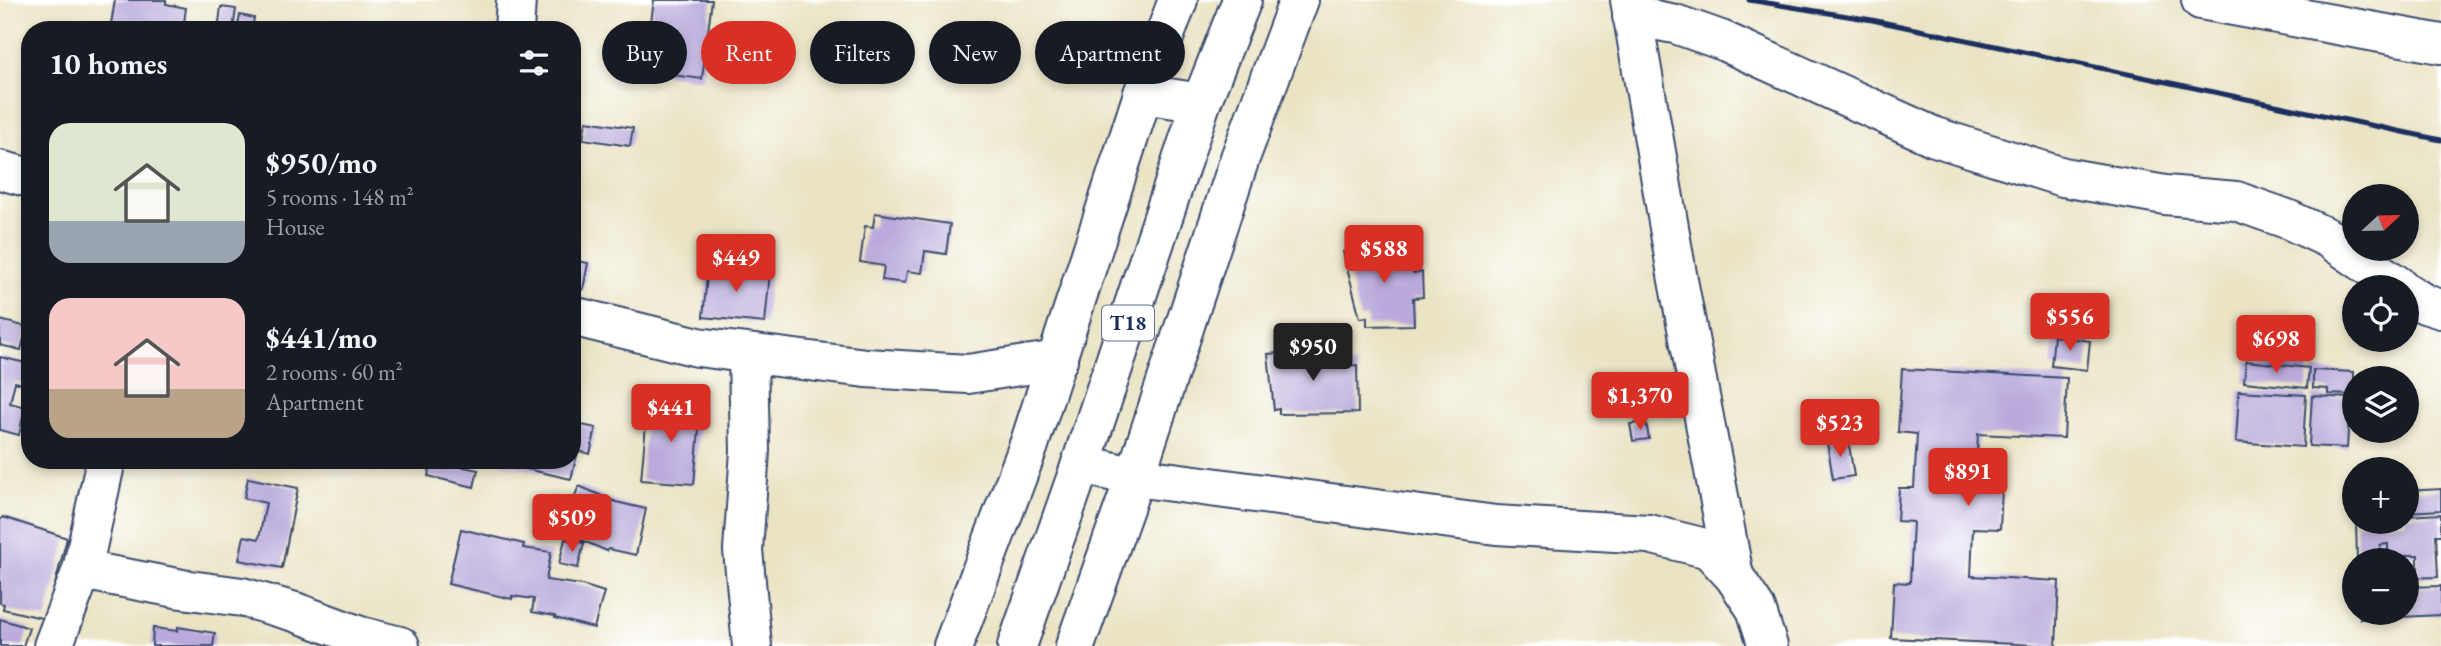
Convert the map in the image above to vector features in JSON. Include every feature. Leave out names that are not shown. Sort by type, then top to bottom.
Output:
[{"type":"street","points":[[515,21],[516,0]]},
{"type":"street","points":[[953,646],[1029,445],[1143,94],[1178,0]]},
{"type":"street","name":"T18","points":[[1017,646],[1081,464],[1201,103],[1242,0]]},
{"type":"street","points":[[1074,646],[1135,477],[1240,158],[1299,0]]},
{"type":"street","points":[[2201,0],[2441,44]]},
{"type":"street","points":[[1631,5],[1678,280],[1734,576]]},
{"type":"street","points":[[1631,5],[1721,40],[1935,137],[2063,177],[2165,195],[2236,201],[2287,219],[2328,238],[2382,275]]},
{"type":"street","points":[[1143,94],[1201,103]]},
{"type":"street","points":[[0,170],[21,176]]},
{"type":"street","points":[[2419,300],[2441,309]]},
{"type":"street","points":[[581,318],[698,347],[866,368],[968,374],[1058,360]]},
{"type":"street","points":[[748,354],[750,451],[743,550],[752,646]]},
{"type":"street","points":[[1081,464],[1135,477],[1496,525],[1649,534],[1709,550],[1734,576],[1756,609],[1768,646]]},
{"type":"street","points":[[53,646],[82,570],[104,469]]},
{"type":"street","points":[[82,570],[242,597],[295,612],[360,636],[400,646]]},
{"type":"building","points":[[115,0],[166,0],[166,4],[186,8],[184,21],[112,21]]},
{"type":"building","points":[[654,0],[712,0],[709,21],[701,21],[701,79],[687,77],[687,21],[651,21]]},
{"type":"building","points":[[221,7],[236,9],[234,21],[219,21]]},
{"type":"building","points":[[240,15],[254,18],[254,21],[239,21]]},
{"type":"building","points":[[586,121],[633,128],[630,146],[583,139]]},
{"type":"building","points":[[875,213],[950,224],[946,254],[925,251],[922,273],[907,271],[905,283],[882,280],[884,266],[860,262],[865,226],[873,227]]},
{"type":"building","points":[[1389,241],[1393,256],[1411,256],[1413,273],[1422,272],[1423,297],[1413,298],[1414,325],[1367,326],[1367,317],[1360,318],[1343,252]]},
{"type":"building","points":[[581,262],[588,263],[581,290]]},
{"type":"building","points":[[708,266],[770,272],[765,323],[703,317]]},
{"type":"building","points":[[0,320],[21,325],[21,350],[0,345]]},
{"type":"building","points":[[2054,336],[2090,341],[2087,370],[2051,366]]},
{"type":"building","points":[[1334,348],[1336,366],[1357,365],[1358,413],[1279,414],[1279,409],[1274,410],[1268,354]]},
{"type":"building","points":[[0,357],[21,362],[21,384],[15,382],[10,403],[21,406],[21,426],[19,435],[0,430]]},
{"type":"building","points":[[2246,361],[2309,368],[2307,388],[2244,382]]},
{"type":"building","points":[[1902,369],[2067,378],[2064,438],[1978,434],[1975,488],[2002,489],[2000,529],[1973,528],[1971,576],[2059,581],[2056,646],[1891,638],[1894,582],[1910,583],[1913,522],[1897,521],[1899,488],[1914,488],[1917,434],[1898,432]]},
{"type":"building","points":[[2313,370],[2342,371],[2342,395],[2328,394],[2328,389],[2313,388]]},
{"type":"building","points":[[2239,391],[2306,395],[2303,447],[2236,442]]},
{"type":"building","points":[[2312,396],[2342,398],[2342,443],[2347,443],[2347,448],[2309,446]]},
{"type":"building","points":[[648,403],[701,408],[694,484],[641,480]]},
{"type":"building","points":[[1646,422],[1649,439],[1633,441],[1630,424]]},
{"type":"building","points":[[581,425],[596,428],[590,454],[581,452]]},
{"type":"building","points":[[1848,439],[1854,476],[1833,479],[1827,442]]},
{"type":"building","points":[[430,469],[478,470],[474,487],[428,476]]},
{"type":"building","points":[[527,469],[574,469],[571,479]]},
{"type":"building","points":[[248,478],[298,488],[282,568],[239,560],[244,536],[259,539],[266,503],[244,498]]},
{"type":"building","points":[[579,486],[616,502],[646,509],[636,555],[609,549],[607,551],[560,531]]},
{"type":"building","points":[[2441,489],[2441,510],[2419,511],[2419,490]]},
{"type":"building","points":[[2441,514],[2441,535],[2436,535],[2438,577],[2419,578],[2419,548],[2388,548],[2388,544],[2380,545],[2380,548],[2357,548],[2356,534],[2419,534],[2419,515]]},
{"type":"building","points":[[3,517],[67,538],[46,619],[3,609],[4,604],[0,603],[0,520]]},
{"type":"building","points":[[461,529],[524,544],[523,548],[551,552],[546,580],[582,585],[604,592],[594,628],[532,612],[534,599],[512,596],[512,599],[448,584]]},
{"type":"building","points":[[565,539],[584,543],[578,568],[559,564]]},
{"type":"building","points":[[2441,586],[2441,615],[2419,616],[2419,587]]},
{"type":"building","points":[[0,619],[29,628],[23,646],[0,646]]},
{"type":"building","points":[[178,627],[215,633],[213,646],[152,646],[153,628],[177,631]]},
{"type":"railway","points":[[1749,0],[1872,20],[2441,140]]}]
